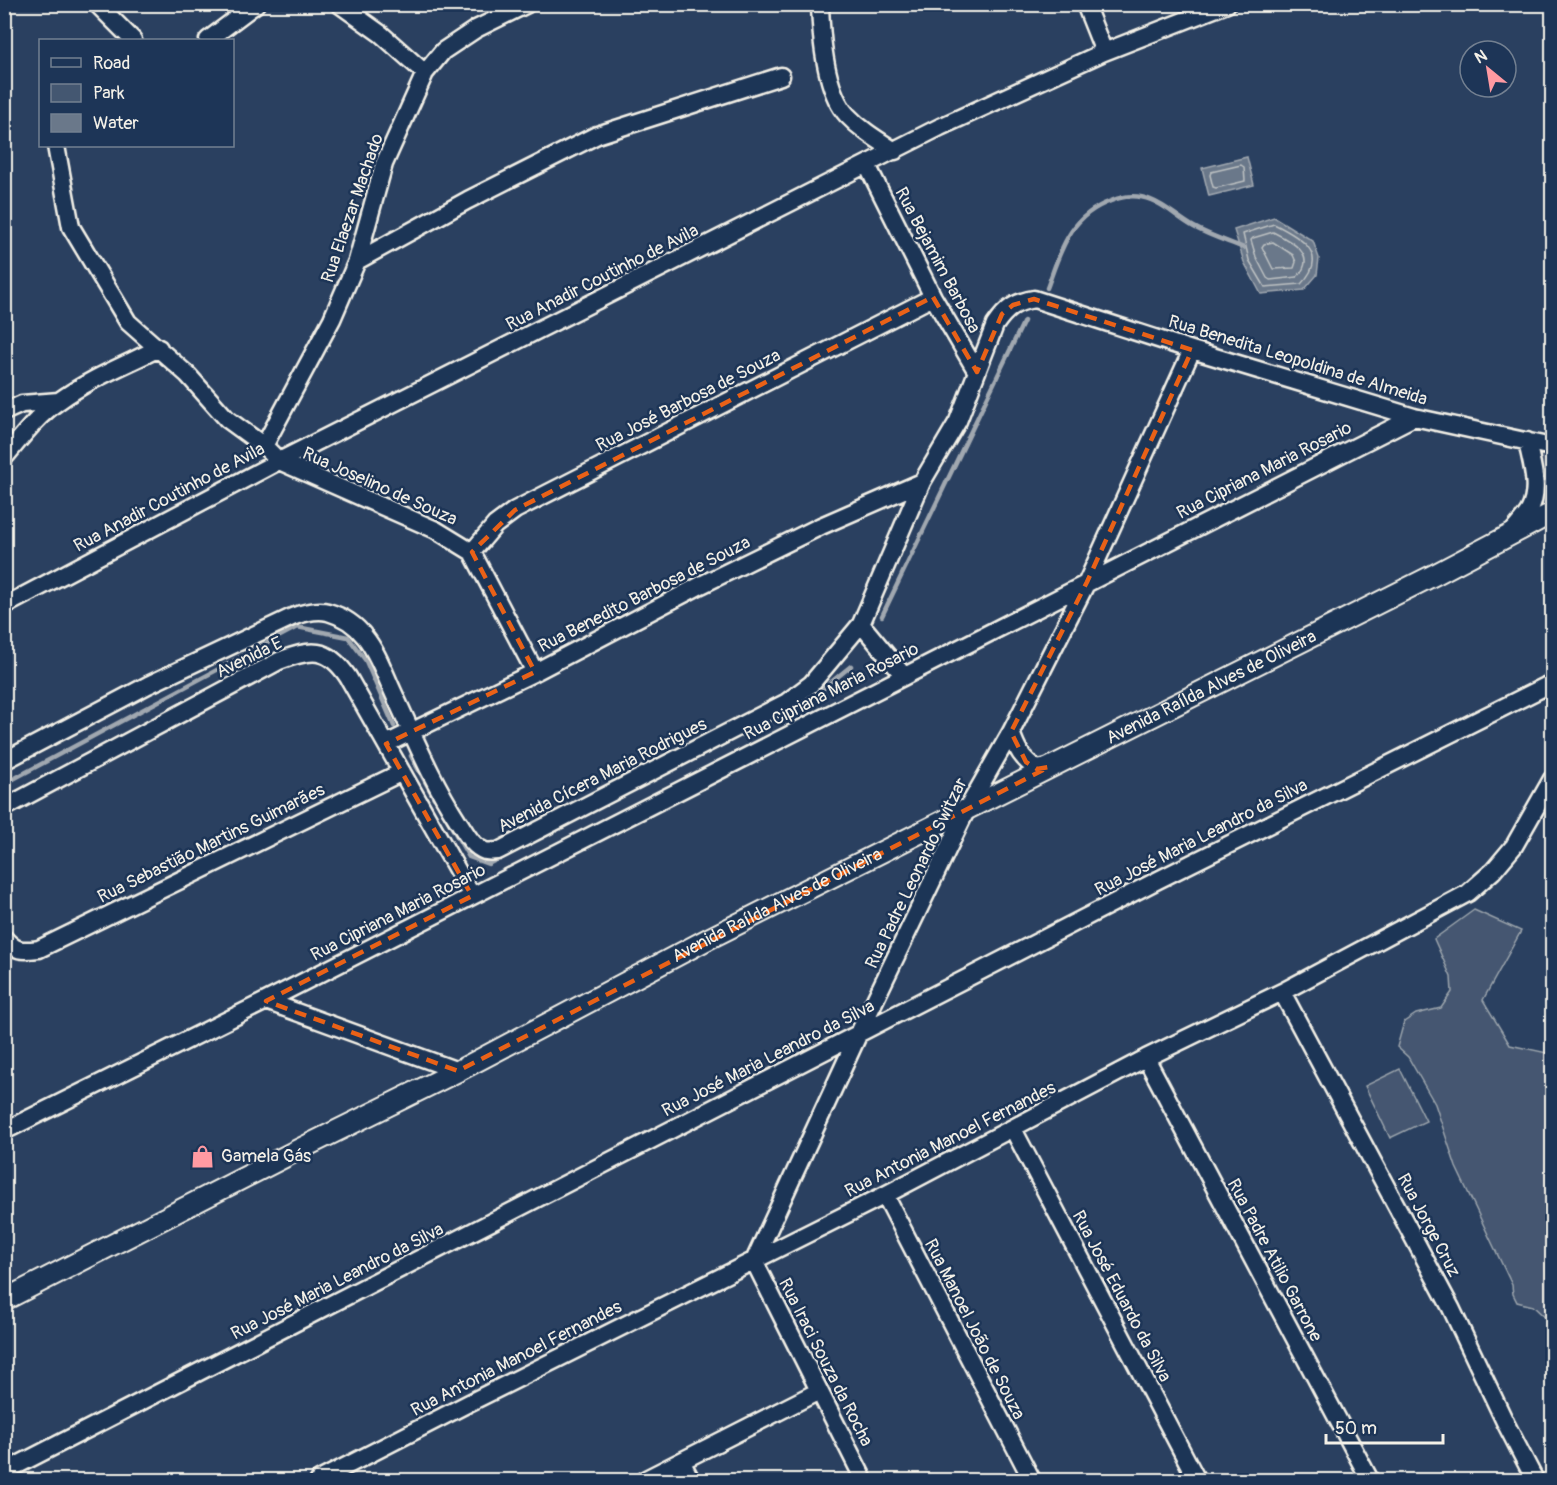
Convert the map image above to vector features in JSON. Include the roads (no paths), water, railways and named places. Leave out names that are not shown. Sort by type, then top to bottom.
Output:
[{"type":"street","points":[[97,4],[132,39]]},
{"type":"street","points":[[209,39],[256,4]]},
{"type":"street","points":[[339,4],[381,34],[425,73]]},
{"type":"street","name":"Rua Elaezar Machado","points":[[264,446],[332,319],[357,261],[384,164],[425,73],[443,51],[476,29],[527,4]]},
{"type":"street","points":[[820,4],[829,77],[845,113],[867,133],[895,151]]},
{"type":"street","points":[[1085,4],[1104,52]]},
{"type":"street","name":"Rua Anadir Coutinho de Avila","points":[[4,606],[279,461],[940,127],[1104,52],[1227,4]]},
{"type":"street","points":[[357,261],[468,200],[597,135],[781,76]]},
{"type":"street","points":[[56,147],[71,227],[128,322],[188,375],[227,419],[264,446],[279,461]]},
{"type":"street","name":"Rua Bejamim Barbosa","points":[[867,165],[933,297],[977,372]]},
{"type":"street","name":"Rua José Barbosa de Souza","points":[[472,552],[495,525],[515,510],[933,297]]},
{"type":"street","name":"Avenida Cícera Maria Rodrigues","points":[[4,761],[148,685],[292,617],[310,611],[327,611],[355,626],[367,639],[411,730],[421,756],[446,802],[470,839],[486,852],[498,851],[787,702],[811,684],[861,624],[922,482],[958,421],[990,335],[1002,314],[1013,305],[1035,299]]},
{"type":"street","name":"Rua Benedita Leopoldina de Almeida","points":[[1035,299],[1192,350],[1414,417],[1552,447]]},
{"type":"street","points":[[4,459],[36,421],[59,401],[96,379],[159,348]]},
{"type":"street","name":"Rua Padre Leonardo Switzar","points":[[754,1261],[966,811],[1011,732],[1087,582],[1192,350]]},
{"type":"street","points":[[4,412],[22,404],[59,401]]},
{"type":"street","name":"Rua Cipriana Maria Rosario","points":[[4,1131],[1414,417]]},
{"type":"street","points":[[1509,537],[1528,512],[1534,494],[1535,479],[1527,441]]},
{"type":"street","name":"Rua Joselino de Souza","points":[[279,461],[436,530],[472,552]]},
{"type":"street","name":"Rua Benedito Barbosa de Souza","points":[[386,744],[535,672],[701,585],[821,526],[922,482]]},
{"type":"street","name":"Avenida Raílda Alves de Oliveira","points":[[4,1300],[458,1071],[708,939],[1509,537],[1552,513]]},
{"type":"street","points":[[472,552],[535,672]]},
{"type":"street","points":[[861,624],[904,676]]},
{"type":"street","name":"Avenida E","points":[[4,808],[269,666],[302,652],[320,652],[338,663],[472,896]]},
{"type":"street","name":"Rua José Maria Leandro da Silva","points":[[4,1473],[1158,880],[1552,683]]},
{"type":"street","points":[[1011,732],[1019,755],[1026,762],[1037,769],[1049,767]]},
{"type":"street","name":"Rua Sebastião Martins Guimarães","points":[[4,938],[11,946],[22,951],[39,949],[402,772]]},
{"type":"street","name":"Rua Antonia Manoel Fernandes","points":[[319,1480],[885,1195],[1146,1058],[1282,992],[1468,893],[1493,871],[1514,846],[1552,779]]},
{"type":"street","name":"Rua Jorge Cruz","points":[[1282,992],[1446,1298],[1535,1480]]},
{"type":"street","points":[[266,1000],[458,1071]]},
{"type":"street","name":"Rua Padre Atilio Garrone","points":[[1146,1058],[1370,1480]]},
{"type":"street","name":"Rua José Eduardo da Silva","points":[[1012,1129],[1197,1480]]},
{"type":"street","name":"Rua Manoel João de Souza","points":[[885,1195],[1032,1480]]},
{"type":"street","name":"Rua Iraci Souza da Rocha","points":[[754,1261],[864,1480]]},
{"type":"street","points":[[644,1480],[819,1391]]},
{"type":"street","points":[[681,1461],[691,1480]]},
{"type":"water","points":[[1247,157],[1254,185],[1209,196],[1202,168]]},
{"type":"water","points":[[1274,217],[1313,241],[1319,258],[1317,275],[1304,290],[1261,294],[1244,262],[1234,230]]},
{"type":"waterway","points":[[1047,288],[1062,248],[1076,225],[1097,207],[1126,196],[1151,200],[1200,230],[1244,248]]},
{"type":"waterway","points":[[882,616],[1024,321]]},
{"type":"waterway","points":[[4,784],[297,627],[348,637],[366,661],[394,726]]},
{"type":"waterway","points":[[790,710],[809,700],[851,666]]},
{"type":"waterway","points":[[411,756],[434,798]]},
{"type":"waterway","points":[[440,807],[469,857],[488,864],[502,857]]},
{"type":"place","name":"Gamela Gás","points":[[203,1156]]}]
